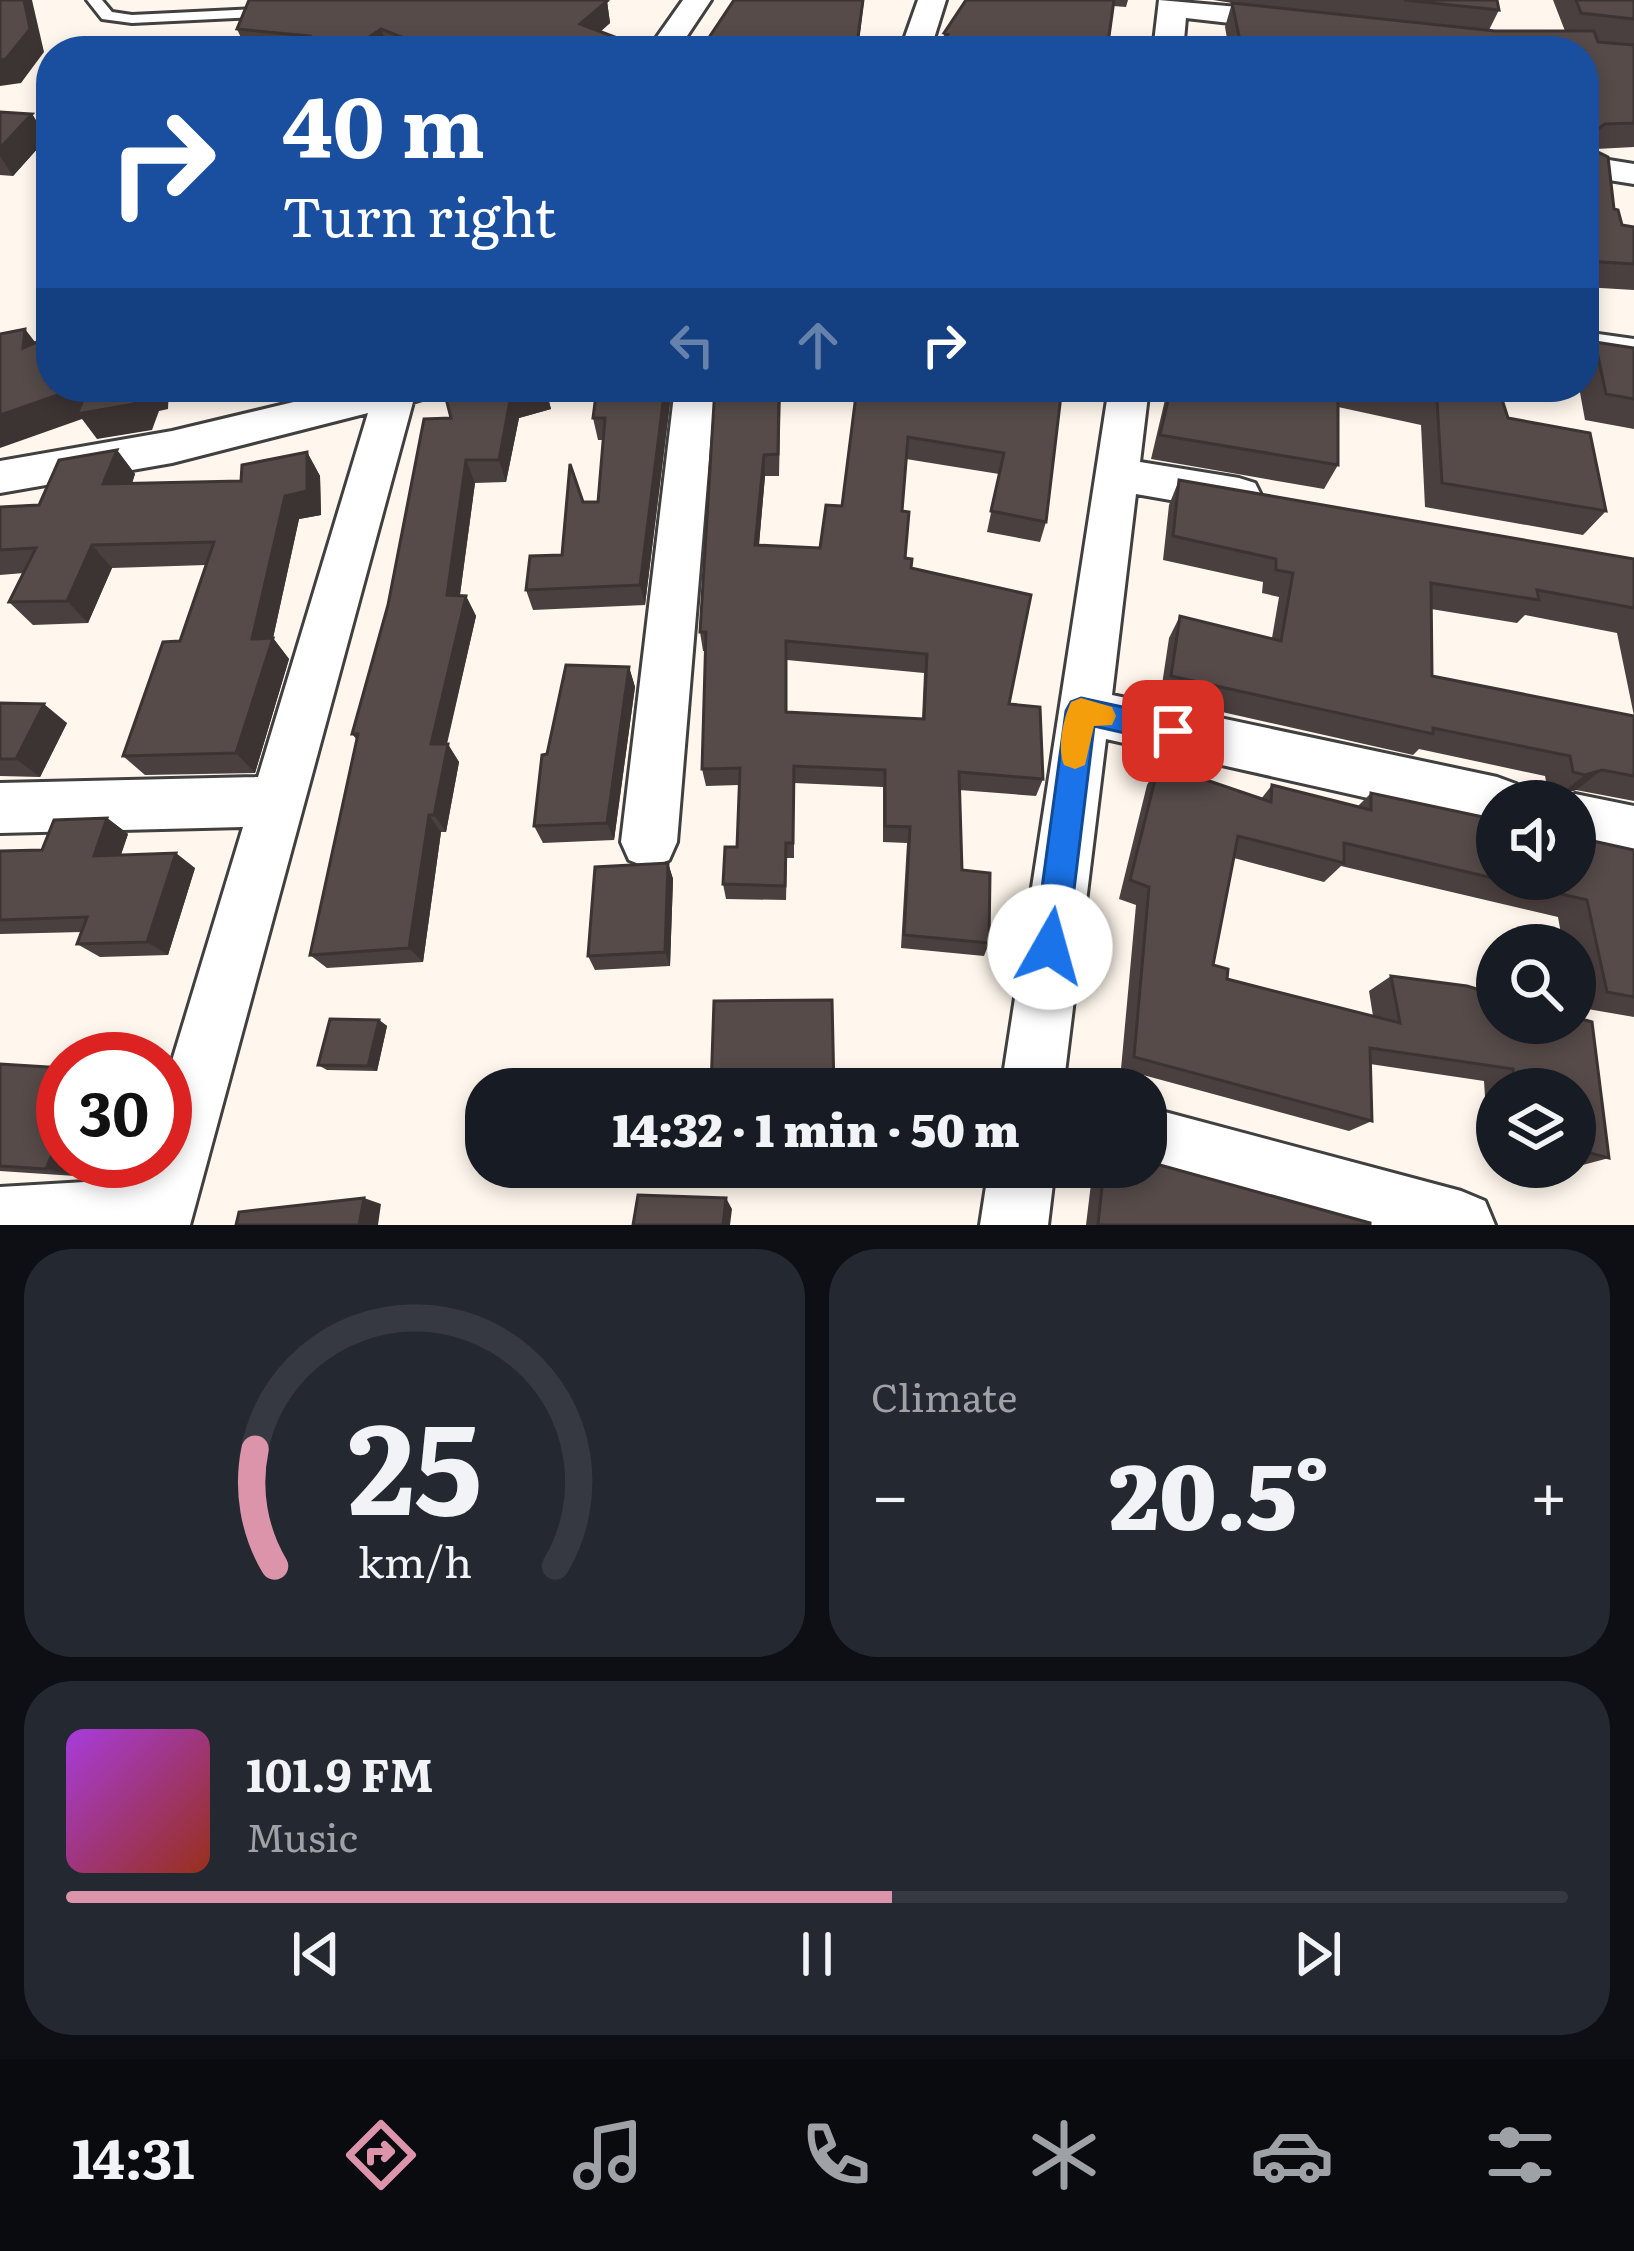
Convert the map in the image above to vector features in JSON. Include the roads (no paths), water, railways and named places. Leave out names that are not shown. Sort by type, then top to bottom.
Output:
[{"type":"street","points":[[672,36],[697,0]]},
{"type":"street","points":[[920,36],[932,0]]},
{"type":"street","points":[[1170,36],[1173,4],[1335,26]]},
{"type":"street","points":[[1599,168],[1634,174]]},
{"type":"street","points":[[1599,347],[1634,353]]},
{"type":"street","points":[[0,477],[172,447],[356,402]]},
{"type":"street","points":[[0,1220],[158,1218],[278,801],[401,402]]},
{"type":"street","points":[[649,842],[693,402]]},
{"type":"street","points":[[1035,1068],[1127,402]]},
{"type":"street","points":[[1118,474],[1282,503]]},
{"type":"street","points":[[1081,711],[1476,797]]},
{"type":"street","points":[[0,808],[278,801]]},
{"type":"street","points":[[1596,824],[1634,832]]},
{"type":"street","points":[[1167,1144],[1461,1225]]},
{"type":"street","points":[[1014,1225],[1019,1188]]},
{"type":"lane","points":[[94,0],[107,16],[132,20],[284,11]]}]
